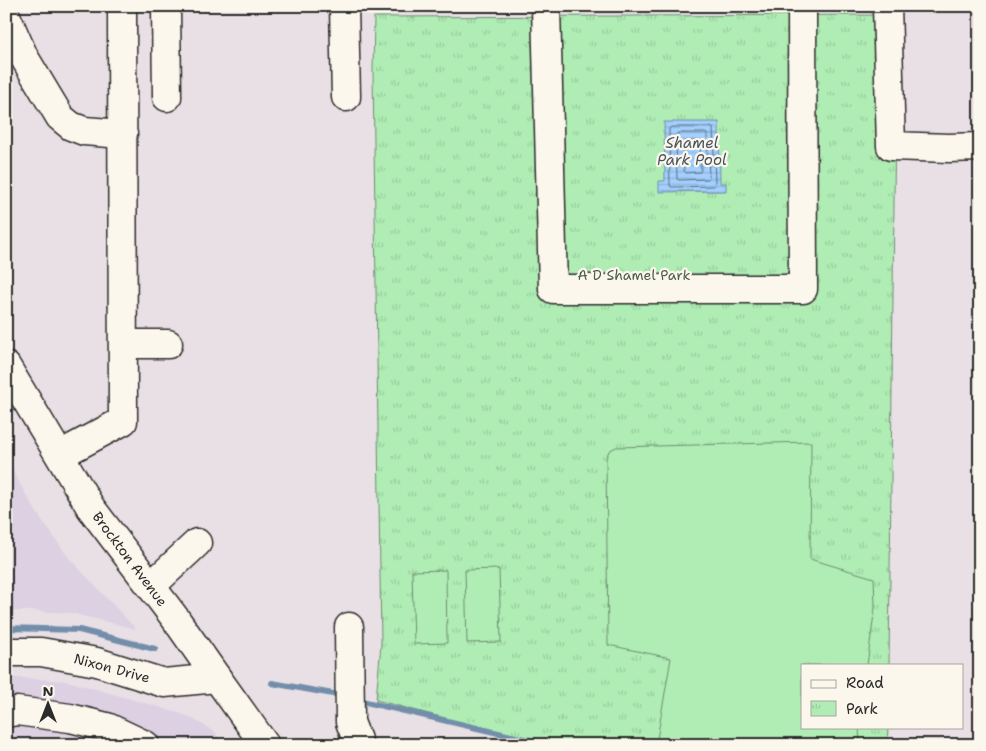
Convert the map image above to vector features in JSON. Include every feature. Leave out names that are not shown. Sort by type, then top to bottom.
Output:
[{"type":"main road","points":[[60,455],[123,421],[122,6]]},
{"type":"main road","points":[[166,6],[167,96]]},
{"type":"main road","points":[[344,6],[346,96]]},
{"type":"main road","points":[[546,6],[553,289],[803,289],[802,6]]},
{"type":"main road","points":[[887,6],[891,146],[980,147]]},
{"type":"main road","points":[[6,16],[24,58],[60,116],[71,126],[84,131],[123,134]]},
{"type":"main road","points":[[123,344],[168,344]]},
{"type":"main road","name":"Brockton Avenue","points":[[6,366],[91,508],[175,618],[265,745]]},
{"type":"main road","points":[[151,586],[197,543]]},
{"type":"main road","points":[[349,627],[350,722],[359,745]]},
{"type":"main road","name":"Nixon Drive","points":[[6,652],[41,652],[97,662],[164,683],[217,678]]},
{"type":"main road","points":[[6,713],[16,711],[70,718],[107,727],[145,745]]},
{"type":"main road","points":[[70,718],[88,745]]},
{"type":"shaded area","points":[[6,460],[37,513],[69,558],[136,629],[70,613],[6,611]]},
{"type":"shaded area","points":[[6,678],[67,681],[188,716],[215,732],[224,745],[6,745]]},
{"type":"green space","name":"A D Shamel Park","points":[[896,15],[889,664],[801,664],[801,728],[888,728],[887,745],[556,745],[516,737],[376,700],[381,644],[373,72],[374,17]]},
{"type":"green space","points":[[811,442],[810,559],[874,578],[875,607],[867,664],[801,664],[801,728],[859,728],[860,745],[656,745],[671,658],[608,645],[606,458],[609,451],[616,447]]},
{"type":"green space","points":[[499,569],[501,642],[467,643],[465,570]]},
{"type":"green space","points":[[446,570],[447,643],[414,644],[412,571]]},
{"type":"water","name":"Shamel Park Pool","points":[[664,122],[719,122],[720,183],[726,183],[726,191],[659,192],[659,181],[665,181]]},
{"type":"waterway","points":[[6,628],[79,630],[155,649]]},
{"type":"waterway","points":[[272,683],[333,694]]},
{"type":"waterway","points":[[366,702],[550,745]]}]
